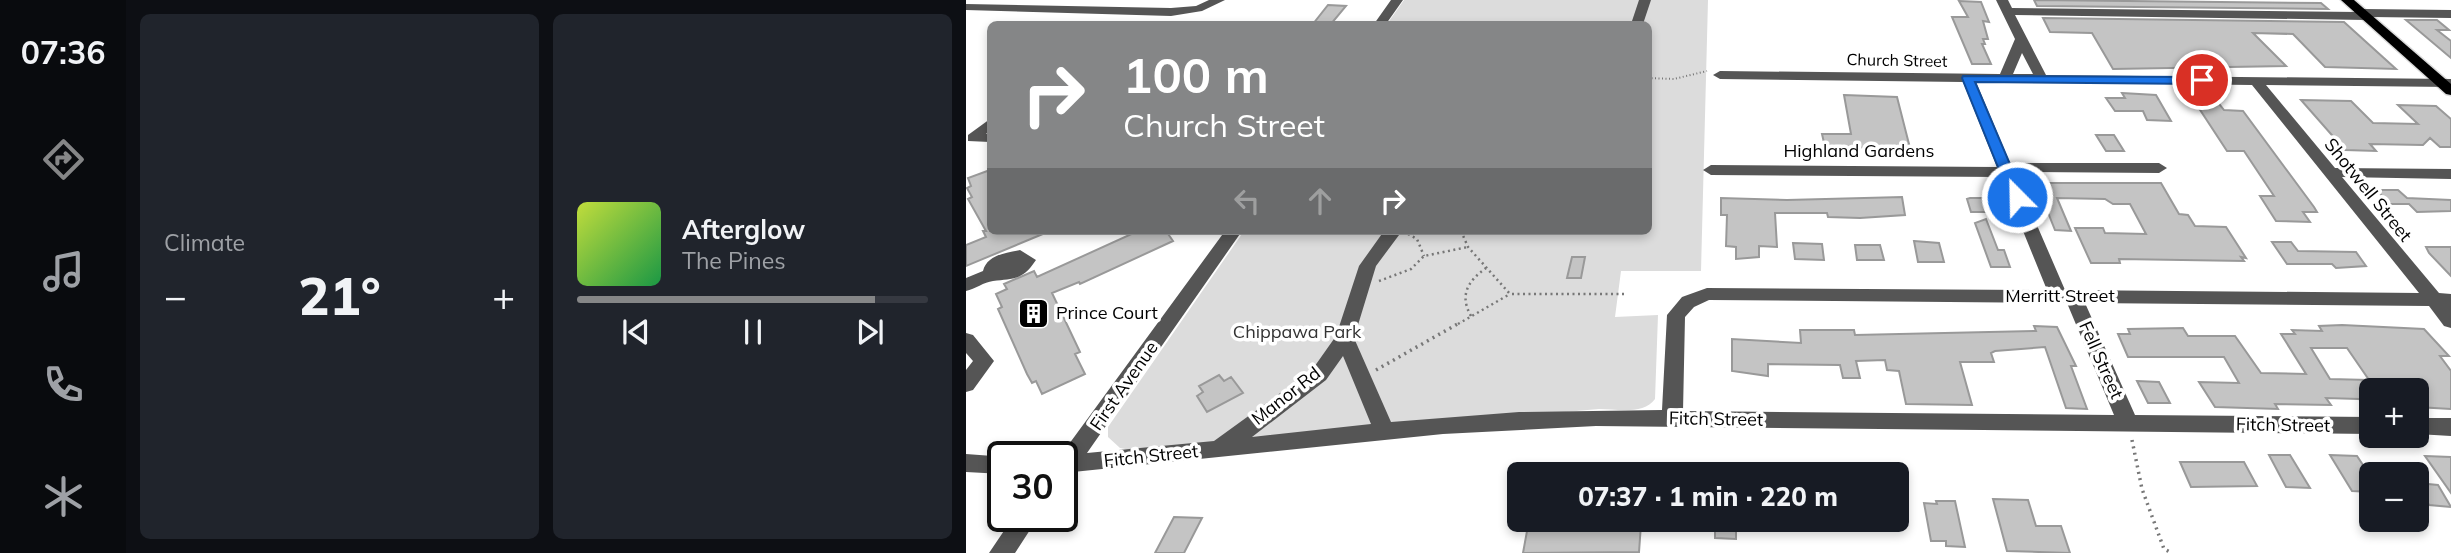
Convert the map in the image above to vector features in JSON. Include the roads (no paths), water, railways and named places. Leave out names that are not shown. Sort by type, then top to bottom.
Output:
[{"type":"main road","points":[[2347,0],[2448,86]]},
{"type":"street","points":[[966,6],[1171,12],[1198,9],[1219,0]]},
{"type":"street","points":[[1382,21],[1397,0]]},
{"type":"street","points":[[1638,21],[1645,0]]},
{"type":"street","points":[[2042,78],[2005,6],[2365,15],[2451,14]]},
{"type":"street","points":[[2005,78],[2021,40]]},
{"type":"street","name":"Church Street","points":[[1714,73],[2448,86]]},
{"type":"street","name":"Fell Street","points":[[1968,78],[2005,169],[2128,424]]},
{"type":"street","name":"Shotwell Street","points":[[2256,81],[2328,172],[2442,300],[2451,321]]},
{"type":"street","points":[[987,126],[973,138],[987,138]]},
{"type":"street","name":"Highland Gardens","points":[[1711,170],[2159,168]]},
{"type":"street","points":[[2328,172],[2451,174]]},
{"type":"street","name":"First Avenue","points":[[1078,447],[1231,235]]},
{"type":"street","name":"Manor Rd","points":[[1221,448],[1319,375],[1345,338],[1360,286],[1384,240],[1390,235]]},
{"type":"street","points":[[966,285],[992,274]]},
{"type":"street","name":"Merritt Street","points":[[1672,419],[1676,315],[1688,302],[1707,294],[2442,300]]},
{"type":"street","points":[[1345,338],[1364,377],[1385,433]]},
{"type":"street","points":[[966,340],[984,361],[966,384]]},
{"type":"street","name":"Fitch Street","points":[[1078,464],[1221,448],[1606,416],[1672,419],[2359,426]]},
{"type":"street","points":[[2429,426],[2451,427]]},
{"type":"street","points":[[966,463],[987,464]]},
{"type":"street","points":[[1001,553],[1016,532]]},
{"type":"place","name":"Prince Court","points":[[1033,313]]},
{"type":"park label","name":"Chippawa Park","points":[[1297,332]]}]
